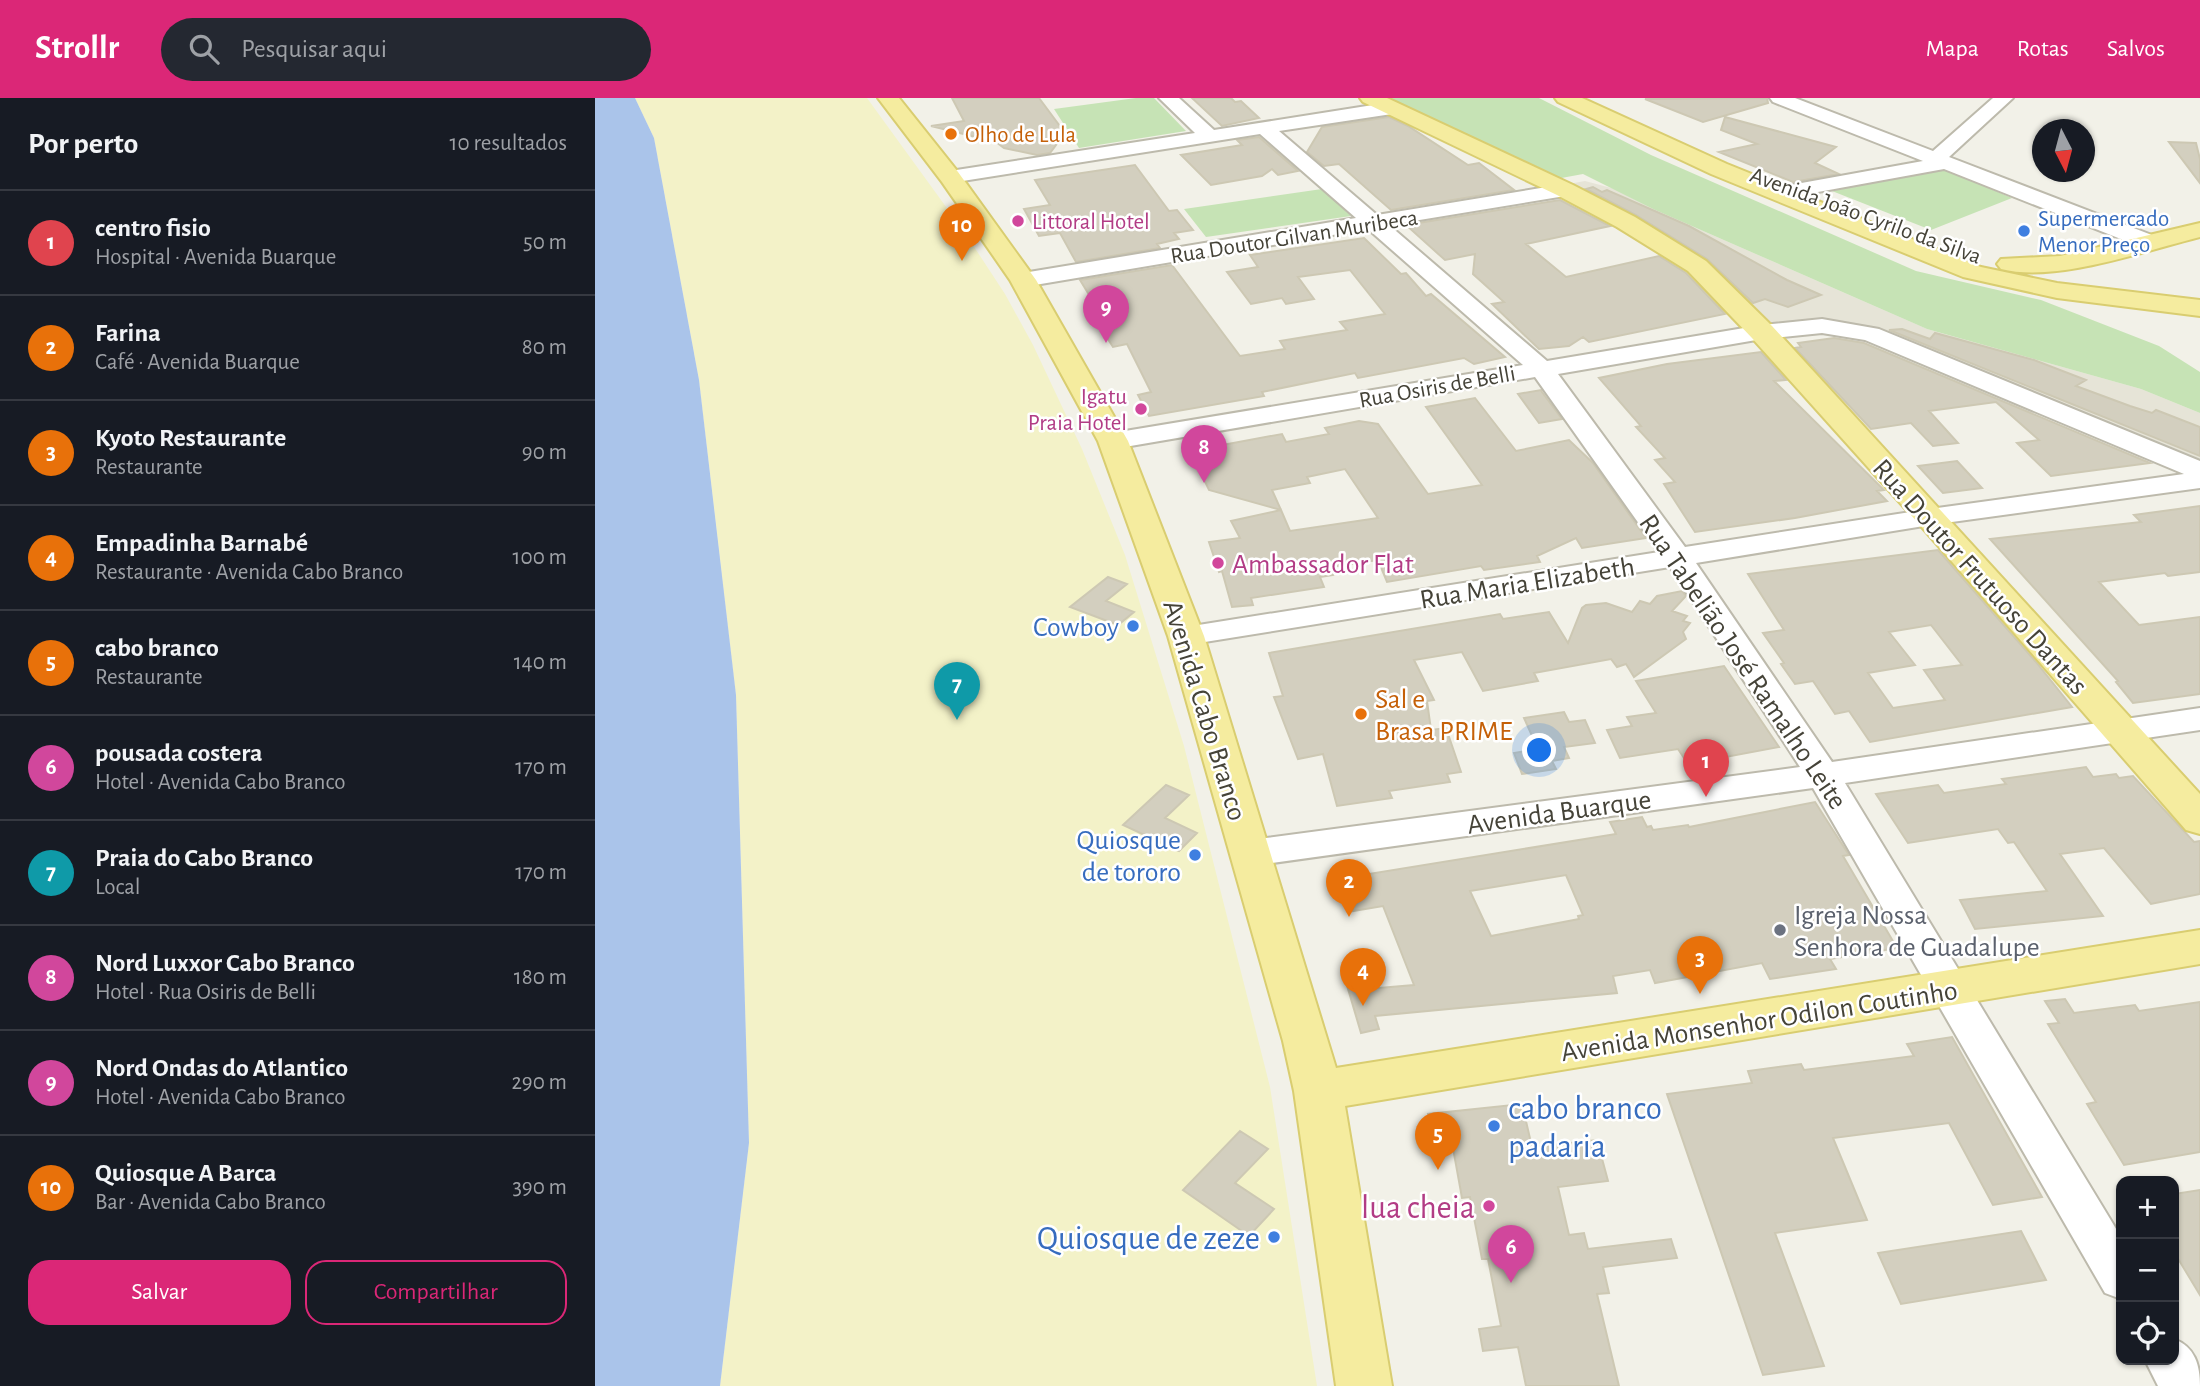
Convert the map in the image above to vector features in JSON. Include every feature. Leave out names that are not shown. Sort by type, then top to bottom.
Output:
[{"type":"main road","name":"Avenida Cabo Branco","points":[[888,98],[950,177],[1023,280],[1113,441],[1186,636],[1318,1091],[1364,1386]]},
{"type":"main road","name":"Rua Doutor Frutuoso Dantas","points":[[1370,98],[1565,190],[1678,253],[1716,284],[1930,517],[2200,820]]},
{"type":"main road","name":"Avenida João Cyrilo da Silva","points":[[1565,98],[1719,169],[1913,249],[2000,280],[2188,307]]},
{"type":"main road","name":"Avenida João Cyrilo da Silva","points":[[1585,98],[1649,130],[1972,257],[2001,263],[2060,264],[2200,230]]},
{"type":"main road","points":[[2097,257],[2088,266],[2092,277],[2098,283],[2133,296],[2188,307]]},
{"type":"main road","name":"Avenida Monsenhor Odilon Coutinho","points":[[1318,1091],[2200,947]]},
{"type":"street","points":[[1168,98],[1209,136]]},
{"type":"street","points":[[1779,98],[2149,242]]},
{"type":"street","points":[[1796,190],[1940,161],[2004,98]]},
{"type":"street","points":[[950,177],[1392,108]]},
{"type":"street","name":"Rua Tabelião José Ramalho Leite","points":[[1264,128],[1541,368],[1679,559],[1823,775],[2116,1270]]},
{"type":"street","name":"Rua Doutor Gilvan Muribeca","points":[[1023,280],[1565,190]]},
{"type":"street","name":"Rua Osiris de Belli","points":[[1113,441],[1762,332],[1822,326],[1871,334],[2200,471]]},
{"type":"street","name":"Rua Maria Elizabeth","points":[[1186,636],[1930,517],[2200,480]]},
{"type":"street","name":"Avenida Buarque","points":[[1251,853],[1823,775],[2200,719]]},
{"type":"street","points":[[2172,1365],[2185,1386]]},
{"type":"shaded area","points":[[1154,98],[1186,131],[1079,148],[1054,109]]},
{"type":"shaded area","points":[[1384,98],[1539,98],[1651,155],[1916,271],[2041,300],[2159,346],[2200,372],[2200,413],[2141,389],[1927,329],[1653,209],[1583,174],[1556,179]]},
{"type":"shaded area","points":[[1944,169],[2012,198],[1931,230],[1832,191]]},
{"type":"shaded area","points":[[1585,181],[1615,189],[1653,209],[1927,329],[2141,389],[2200,413],[2200,466],[1895,340],[1776,328],[1713,269],[1563,185]]},
{"type":"shaded area","points":[[1322,189],[1351,216],[1206,237],[1184,209]]},
{"type":"sand","points":[[635,98],[867,98],[965,233],[1005,294],[1033,345],[1082,449],[1125,555],[1184,746],[1270,1087],[1317,1386],[720,1386],[749,1143],[736,695],[699,380],[654,138]]},
{"type":"water","points":[[595,98],[635,98],[654,138],[699,380],[736,695],[749,1143],[720,1386],[595,1386]]},
{"type":"building","points":[[952,98],[1039,98],[1065,133],[1050,153],[1037,155],[931,126],[964,121]]},
{"type":"building","points":[[1192,98],[1231,98],[1235,102],[1241,101],[1259,118],[1222,126]]},
{"type":"building","points":[[1767,98],[1768,103],[1703,122],[1645,99]]},
{"type":"building","points":[[1389,117],[1408,126],[1468,165],[1479,163],[1514,190],[1391,210],[1339,164],[1324,166],[1307,152],[1322,127]]},
{"type":"building","points":[[1725,117],[1836,147],[1815,163],[1839,174],[1793,182],[1719,152],[1757,144],[1721,130]]},
{"type":"building","points":[[1259,137],[1298,171],[1278,175],[1272,169],[1262,176],[1211,185],[1181,155],[1242,145],[1237,140]]},
{"type":"building","points":[[2169,142],[2196,143],[2200,159],[2200,183]]},
{"type":"building","points":[[1135,165],[1169,211],[1177,210],[1193,230],[1174,233],[1179,239],[1157,244],[1160,248],[1076,262],[1060,233],[1039,236],[1024,209],[1050,205],[1035,180]]},
{"type":"building","points":[[1593,187],[1602,192],[1607,190],[1689,226],[1787,280],[1821,295],[1788,307],[1765,299],[1753,303],[1707,259],[1636,215],[1586,189]]},
{"type":"building","points":[[1560,200],[1610,226],[1526,244],[1566,277],[1659,256],[1686,273],[1725,314],[1589,342],[1583,337],[1569,346],[1539,349],[1492,304],[1504,302],[1473,274],[1475,254],[1445,260],[1406,225]]},
{"type":"building","points":[[1364,238],[1401,274],[1406,273],[1426,296],[1431,294],[1505,357],[1474,364],[1464,358],[1358,378],[1355,373],[1262,392],[1264,396],[1149,416],[1138,395],[1151,392],[1127,344],[1113,347],[1102,330],[1110,329],[1080,280],[1172,265],[1240,356],[1285,349],[1280,341],[1347,330],[1340,322],[1385,314],[1350,270],[1298,277],[1314,299],[1286,304],[1282,298],[1251,304],[1227,272],[1258,267],[1250,255]]},
{"type":"building","points":[[1902,329],[1930,339],[1935,333],[2034,360],[2086,380],[2076,386],[2152,413],[2156,410],[2200,427],[2200,456],[1889,330]]},
{"type":"building","points":[[1834,338],[1864,343],[2150,463],[2051,476],[2017,443],[2039,440],[1996,402],[1929,411],[1958,443],[1933,446],[1911,423],[1871,429],[1795,348],[1801,347],[1798,343]]},
{"type":"building","points":[[1761,352],[1786,380],[1774,381],[1884,490],[1877,491],[1887,501],[1795,518],[1695,532],[1664,484],[1675,482],[1655,460],[1665,458],[1636,427],[1641,426],[1599,378],[1667,364]]},
{"type":"building","points":[[1541,390],[1562,419],[1539,423],[1518,394]]},
{"type":"building","points":[[1475,398],[1516,451],[1569,440],[1593,463],[1646,538],[1582,548],[1576,538],[1537,556],[1540,562],[1484,570],[1481,566],[1387,582],[1378,560],[1330,567],[1333,575],[1320,577],[1324,587],[1251,598],[1253,605],[1232,607],[1222,571],[1219,572],[1209,542],[1240,538],[1231,521],[1281,510],[1209,490],[1195,461],[1212,447],[1282,434],[1286,442],[1329,434],[1325,428],[1359,421],[1378,424],[1428,494],[1482,485],[1426,407]],"holes":[[[1345,469],[1378,518],[1290,531],[1272,490],[1310,483],[1307,477]]]},
{"type":"building","points":[[1957,461],[1982,488],[1943,493],[1918,466]]},
{"type":"building","points":[[2200,506],[2200,572],[2168,576],[2165,573],[2099,582],[2139,625],[2200,617],[2200,694],[2133,703],[2116,682],[2118,681],[1990,539],[2141,522],[2134,515]]},
{"type":"building","points":[[1938,550],[2072,707],[1870,742],[1849,711],[1835,714],[1813,681],[1795,684],[1763,633],[1784,630],[1748,574]],"holes":[[[1931,625],[1962,665],[1924,670],[1945,700],[1893,708],[1868,673],[1915,665],[1889,632]]]},
{"type":"building","points":[[1108,577],[1127,584],[1106,601],[1134,612],[1118,625],[1070,607]]},
{"type":"building","points":[[1682,591],[1686,596],[1672,611],[1687,616],[1683,621],[1690,623],[1683,632],[1686,639],[1634,677],[1626,664],[1617,667],[1611,659],[1534,673],[1538,681],[1483,691],[1462,652],[1414,660],[1434,700],[1427,701],[1431,730],[1446,728],[1461,772],[1447,774],[1450,782],[1389,791],[1392,798],[1337,806],[1323,754],[1298,759],[1274,697],[1283,696],[1269,653],[1500,614],[1503,619],[1549,612],[1568,643],[1582,608],[1586,605],[1606,603],[1632,612],[1640,601],[1650,604],[1657,596]]},
{"type":"building","points":[[1724,666],[1779,747],[1688,764],[1678,749],[1620,758],[1607,730],[1632,726],[1627,717],[1656,713],[1636,681]]},
{"type":"building","points":[[1564,712],[1569,722],[1585,720],[1595,743],[1564,747],[1569,758],[1552,761],[1556,769],[1522,774],[1514,753],[1538,749],[1524,718]]},
{"type":"building","points":[[2086,767],[2093,777],[2116,774],[2119,778],[2133,776],[2194,842],[2200,841],[2200,894],[2151,904],[2104,848],[2060,854],[2103,916],[1975,929],[1960,900],[2047,891],[2014,842],[2008,843],[1998,829],[1908,843],[1876,794],[1938,785],[1944,793],[2006,784],[2002,779]]},
{"type":"building","points":[[1166,785],[1189,795],[1165,818],[1197,833],[1179,851],[1123,825]]},
{"type":"building","points":[[1815,802],[1849,855],[1843,856],[1897,948],[1830,959],[1836,969],[1770,979],[1762,963],[1655,983],[1650,970],[1613,976],[1617,993],[1375,1016],[1379,1029],[1361,1033],[1346,982],[1364,979],[1367,989],[1414,985],[1383,906],[1353,911],[1344,878],[1616,834],[1610,822],[1642,817],[1647,827],[1651,826],[1653,830],[1689,827]],"holes":[[[1566,875],[1583,915],[1578,916],[1579,919],[1491,936],[1470,891]]]},
{"type":"building","points":[[2065,999],[2074,1013],[2135,1005],[2139,1011],[2200,1002],[2200,1152],[2124,1165],[2087,1104],[2096,1102],[2048,1024],[2059,1023],[2045,1001]]},
{"type":"building","points":[[1952,1037],[2042,1197],[1993,1205],[1949,1123],[1833,1138],[1867,1220],[1775,1233],[1824,1366],[1763,1375],[1667,1094],[1752,1083],[1748,1071],[1801,1064],[1804,1070],[1914,1056],[1907,1044]]},
{"type":"building","points":[[1522,1104],[1532,1147],[1597,1140],[1608,1181],[1558,1187],[1569,1235],[1584,1233],[1588,1249],[1671,1239],[1677,1258],[1603,1267],[1609,1293],[1597,1294],[1619,1386],[1526,1386],[1518,1347],[1483,1351],[1479,1329],[1501,1326],[1488,1259],[1482,1259],[1470,1197],[1462,1198],[1451,1137],[1433,1139],[1428,1114]]},
{"type":"building","points":[[1240,1131],[1268,1149],[1235,1183],[1274,1209],[1249,1236],[1183,1190]]},
{"type":"building","points":[[2200,1190],[2200,1295],[2179,1260],[2179,1193]]},
{"type":"building","points":[[2021,1231],[2046,1280],[1901,1304],[1878,1253]]},
{"type":"place","name":"Olho de Lula","points":[[951,134]]},
{"type":"place","name":"Littoral Hotel","points":[[1018,221]]},
{"type":"place","name":"Supermercado Menor Preço","points":[[2024,231]]},
{"type":"place","name":"Quiosque A Barca","points":[[962,261]]},
{"type":"place","name":"Nord Ondas do Atlantico","points":[[1106,343]]},
{"type":"place","name":"Igatu Praia Hotel","points":[[1141,409]]},
{"type":"place","name":"Nord Luxxor Cabo Branco","points":[[1204,483]]},
{"type":"place","name":"Ambassador Flat","points":[[1218,563]]},
{"type":"place","name":"Cowboy","points":[[1133,626]]},
{"type":"place","name":"Sal e Brasa PRIME","points":[[1361,714]]},
{"type":"place","name":"Praia do Cabo Branco","points":[[957,720]]},
{"type":"place","name":"centro fisio","points":[[1706,797]]},
{"type":"place","name":"Quiosque de tororo","points":[[1195,855]]},
{"type":"place","name":"Farina","points":[[1349,917]]},
{"type":"place","name":"Igreja Nossa Senhora de Guadalupe","points":[[1780,930]]},
{"type":"place","name":"Kyoto Restaurante","points":[[1700,994]]},
{"type":"place","name":"Empadinha Barnabé","points":[[1363,1006]]},
{"type":"place","name":"cabo branco padaria","points":[[1494,1126]]},
{"type":"place","name":"cabo branco","points":[[1438,1170]]},
{"type":"place","name":"lua cheia","points":[[1489,1206]]},
{"type":"place","name":"Quiosque de zeze","points":[[1274,1237]]},
{"type":"place","name":"pousada costera","points":[[1511,1283]]}]
